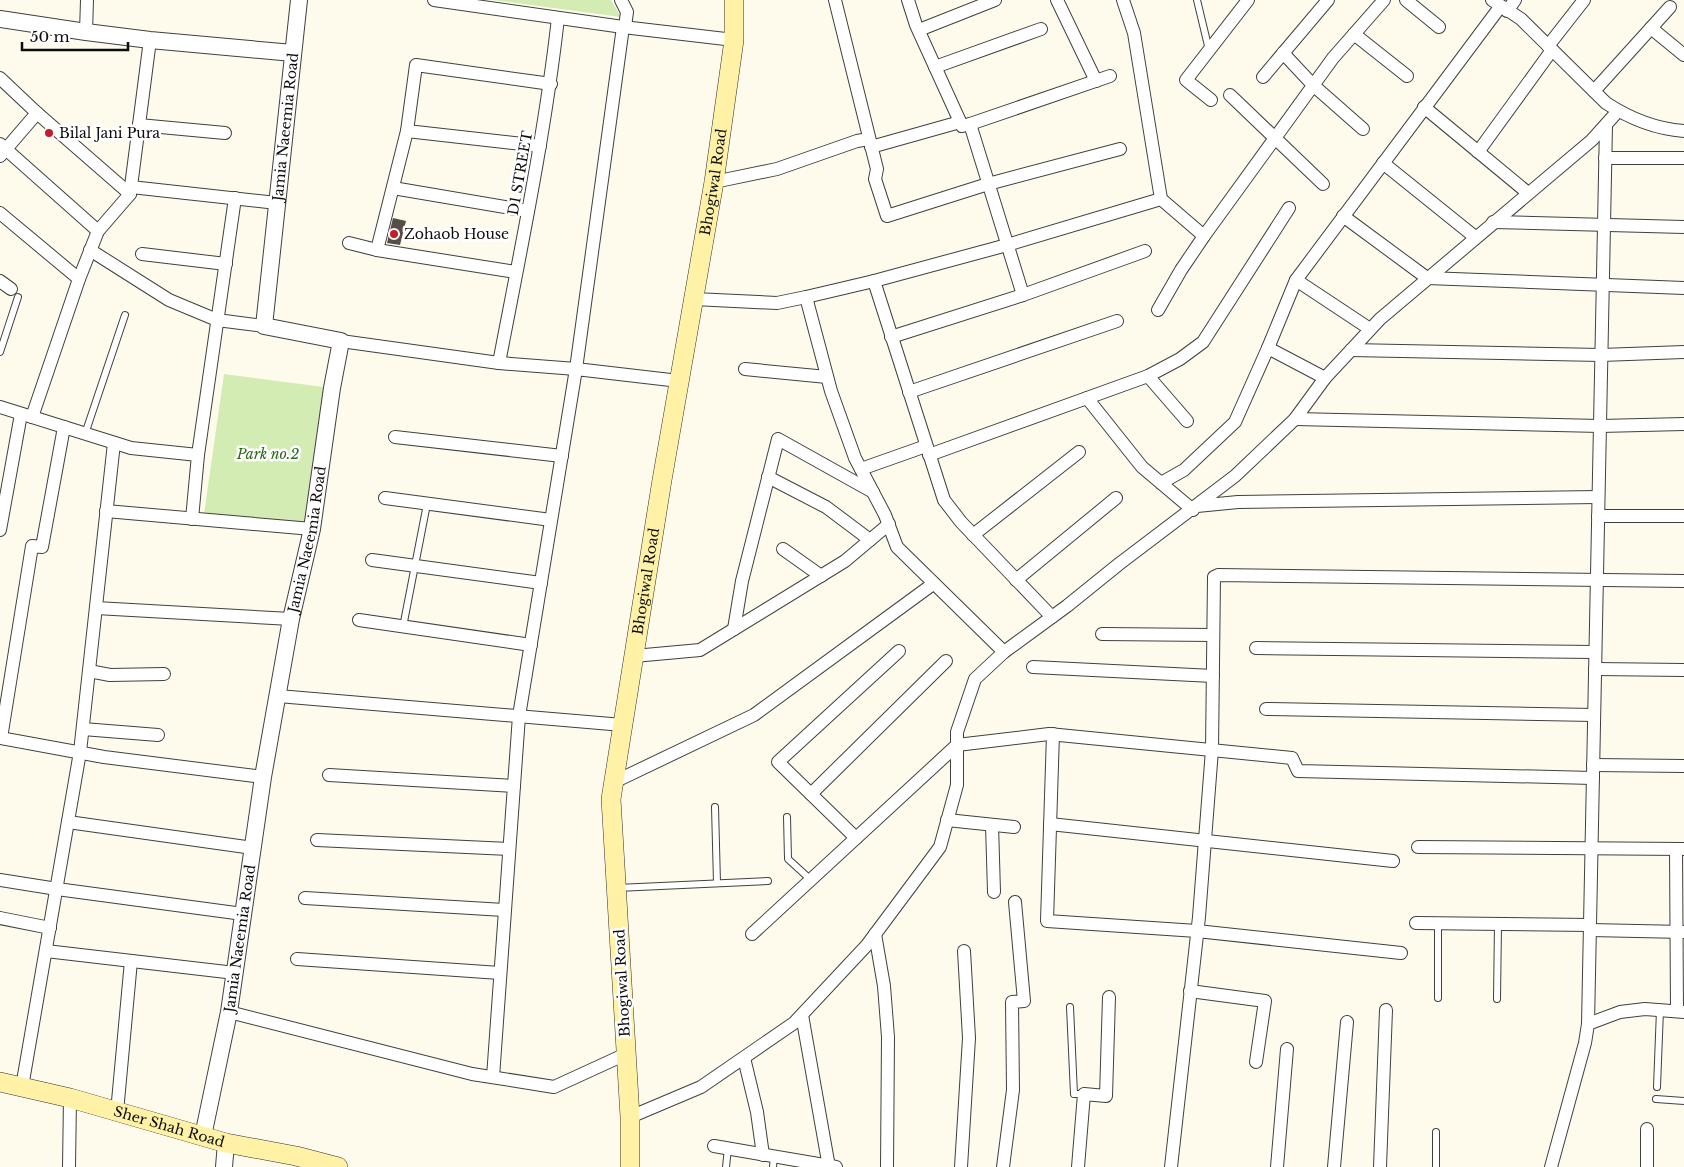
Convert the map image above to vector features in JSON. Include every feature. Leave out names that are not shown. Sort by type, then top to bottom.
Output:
[{"type":"main road","name":"Bhogiwal Road","points":[[630,1167],[630,1117],[611,799],[662,480],[714,182],[734,40],[734,0]]},
{"type":"main road","name":"Sher Shah Road","points":[[0,1082],[70,1098],[294,1162],[338,1167]]},
{"type":"street","points":[[86,32],[87,0]]},
{"type":"street","name":"Jamia Naeemia Road","points":[[264,326],[299,0]]},
{"type":"street","points":[[434,0],[624,27],[734,40]]},
{"type":"street","points":[[493,1077],[519,716],[576,369],[627,12],[621,0]]},
{"type":"street","points":[[835,0],[877,169],[875,179],[888,216],[988,184],[1120,149]]},
{"type":"street","points":[[908,0],[935,67],[965,123],[988,184],[1023,295]]},
{"type":"street","points":[[919,30],[995,0]]},
{"type":"street","points":[[1057,0],[1096,81]]},
{"type":"street","points":[[1123,0],[1134,33],[1162,199],[1204,236]]},
{"type":"street","points":[[1211,100],[1186,80],[1248,0]]},
{"type":"street","points":[[1262,77],[1328,0]]},
{"type":"street","points":[[1158,310],[1181,270],[1274,138],[1333,58],[1384,0]]},
{"type":"street","points":[[1406,0],[1439,27]]},
{"type":"street","points":[[1161,483],[1184,470],[1235,422],[1296,280],[1500,6],[1515,0]]},
{"type":"street","points":[[1478,152],[1584,0]]},
{"type":"street","points":[[1500,6],[1521,20],[1606,103],[1642,122],[1670,130],[1684,131]]},
{"type":"street","points":[[1594,91],[1670,8]]},
{"type":"street","name":"D1 STREET","points":[[499,363],[551,84],[558,18]]},
{"type":"street","points":[[0,19],[150,40],[293,53]]},
{"type":"street","points":[[1651,28],[1684,55]]},
{"type":"street","points":[[935,67],[1041,29]]},
{"type":"street","points":[[1354,34],[1407,76]]},
{"type":"street","points":[[0,530],[27,415],[90,250],[98,231],[130,190],[150,40]]},
{"type":"street","points":[[1283,53],[1313,86],[1363,129]]},
{"type":"street","points":[[377,250],[406,131],[416,65],[551,84]]},
{"type":"street","points":[[714,182],[777,169],[857,141],[870,142],[965,123],[1110,76]]},
{"type":"street","points":[[0,78],[37,113],[130,190],[277,203]]},
{"type":"street","points":[[1230,95],[1323,184]]},
{"type":"street","points":[[1424,107],[1528,194]]},
{"type":"street","points":[[630,1117],[702,1087],[794,1023],[867,945],[940,846],[957,785],[957,732],[975,679],[1004,652],[1235,476],[1295,419],[1325,378],[1380,319],[1592,140],[1618,111]]},
{"type":"street","points":[[37,113],[2,150],[98,231]]},
{"type":"street","points":[[139,125],[225,133]]},
{"type":"street","points":[[1551,1167],[1585,1043],[1588,1024],[1606,125]]},
{"type":"street","points":[[406,131],[540,146]]},
{"type":"street","points":[[1605,158],[1684,158]]},
{"type":"street","points":[[1383,163],[1475,237]]},
{"type":"street","points":[[393,188],[528,211]]},
{"type":"street","points":[[192,519],[198,455],[235,198]]},
{"type":"street","points":[[694,298],[777,303],[806,297],[874,281],[1007,245],[1162,199]]},
{"type":"street","points":[[861,469],[928,450],[1087,398],[1148,376],[1180,359],[1203,342],[1289,208]]},
{"type":"street","points":[[0,213],[79,279]]},
{"type":"street","points":[[1343,216],[1427,278],[1684,288]]},
{"type":"street","points":[[1493,222],[1684,227]]},
{"type":"street","points":[[349,243],[377,250],[516,272]]},
{"type":"street","points":[[90,250],[170,300],[218,320],[264,326],[341,341],[499,363],[576,369],[679,381]]},
{"type":"street","points":[[891,336],[1023,295],[1145,251]]},
{"type":"street","points":[[142,254],[226,264]]},
{"type":"street","points":[[1296,280],[1370,329]]},
{"type":"street","points":[[0,281],[14,293]]},
{"type":"street","points":[[874,281],[944,500],[973,535],[1052,617]]},
{"type":"street","points":[[806,297],[827,377],[855,458],[873,492],[897,547],[1004,652]]},
{"type":"street","points":[[909,392],[1118,321]]},
{"type":"street","name":"Jamia Naeemia Road","points":[[203,1136],[229,1012],[263,777],[291,619],[312,529],[332,388],[341,341]]},
{"type":"street","points":[[1268,348],[1325,378]]},
{"type":"street","points":[[1351,350],[1601,355],[1684,352]]},
{"type":"street","points":[[746,369],[827,377]]},
{"type":"street","points":[[1148,376],[1188,421]]},
{"type":"street","points":[[1087,398],[1142,467],[1195,508],[1238,502],[1598,498]]},
{"type":"street","points":[[0,407],[130,448],[198,455]]},
{"type":"street","points":[[1295,419],[1600,426],[1684,424]]},
{"type":"street","points":[[64,427],[42,548],[32,546],[5,682],[0,738],[104,757],[263,777]]},
{"type":"street","points":[[395,437],[562,456]]},
{"type":"street","points":[[734,629],[742,581],[778,439],[873,492]]},
{"type":"street","points":[[22,1087],[80,752],[114,443]]},
{"type":"street","points":[[973,535],[1079,452]]},
{"type":"street","points":[[768,477],[826,507],[870,540]]},
{"type":"street","points":[[385,498],[551,520]]},
{"type":"street","points":[[1016,580],[1116,498]]},
{"type":"street","points":[[106,511],[312,529]]},
{"type":"street","points":[[1598,516],[1684,516]]},
{"type":"street","points":[[634,656],[700,650],[845,561],[888,524]]},
{"type":"street","points":[[783,549],[821,576]]},
{"type":"street","points":[[372,560],[541,583]]},
{"type":"street","points":[[1172,1167],[1197,931],[1212,750],[1214,577],[1684,581]]},
{"type":"street","points":[[614,782],[754,714],[933,584]]},
{"type":"street","points":[[96,608],[291,619]]},
{"type":"street","points":[[358,620],[531,645]]},
{"type":"street","points":[[1102,634],[1213,635]]},
{"type":"street","points":[[1256,648],[1595,652]]},
{"type":"street","points":[[856,838],[778,762],[899,651]]},
{"type":"street","points":[[811,794],[946,661]]},
{"type":"street","points":[[1032,667],[1213,676]]},
{"type":"street","points":[[1595,669],[1684,670]]},
{"type":"street","points":[[89,671],[110,675],[164,674]]},
{"type":"street","points":[[278,696],[623,725]]},
{"type":"street","points":[[1266,709],[1594,714]]},
{"type":"street","points":[[83,729],[158,735]]},
{"type":"street","points":[[1053,734],[1047,921],[1197,931],[1401,953]]},
{"type":"street","points":[[752,934],[957,745],[1053,734],[1292,758],[1298,771],[1593,771],[1684,766]]},
{"type":"street","points":[[329,775],[514,786]]},
{"type":"street","points":[[947,820],[1014,827]]},
{"type":"street","points":[[68,822],[253,848]]},
{"type":"street","points":[[1050,824],[1394,861]]},
{"type":"street","points":[[992,825],[994,892]]},
{"type":"street","points":[[317,840],[509,849]]},
{"type":"street","points":[[1418,848],[1680,849],[1680,1011],[1645,1009],[1620,1012],[1588,1024]]},
{"type":"street","points":[[0,880],[243,914]]},
{"type":"street","points":[[306,898],[504,910]]},
{"type":"street","points":[[1003,1167],[1013,1090],[1012,1002],[1024,1001],[1015,902]]},
{"type":"street","points":[[0,918],[50,928]]},
{"type":"street","points":[[1416,923],[1498,924],[1680,932]]},
{"type":"street","points":[[875,934],[884,986],[888,1037],[887,1167]]},
{"type":"street","points":[[46,951],[235,973]]},
{"type":"street","points":[[961,1167],[969,1038],[964,951]]},
{"type":"street","points":[[297,959],[500,973]]},
{"type":"street","points":[[117,1112],[131,961]]},
{"type":"street","points":[[1190,991],[1265,1001],[1256,1062]]},
{"type":"street","points":[[1078,1167],[1084,1094],[1106,1096],[1109,997]]},
{"type":"street","points":[[1380,1167],[1386,1010]]},
{"type":"street","points":[[229,1012],[472,1074],[554,1087],[626,1054]]},
{"type":"street","points":[[714,1146],[770,1159],[832,1167],[802,1015]]},
{"type":"street","points":[[1334,1167],[1347,1022]]},
{"type":"street","points":[[1277,1167],[1287,1049]]},
{"type":"street","points":[[744,1058],[770,1159]]},
{"type":"street","points":[[70,1098],[70,1167]]},
{"type":"street","points":[[1647,1129],[1647,1167]]},
{"type":"street","points":[[224,1167],[226,1143]]},
{"type":"lane","points":[[1197,0],[1209,50]]},
{"type":"lane","points":[[0,352],[14,293]]},
{"type":"lane","points":[[85,434],[125,315]]},
{"type":"lane","points":[[403,627],[426,504]]},
{"type":"lane","points":[[715,807],[717,883]]},
{"type":"lane","points":[[787,817],[788,858],[811,880]]},
{"type":"lane","points":[[616,888],[768,881]]},
{"type":"lane","points":[[1438,924],[1438,998]]},
{"type":"lane","points":[[1497,998],[1498,924]]},
{"type":"lane","points":[[1070,1007],[1074,1094],[1084,1094]]},
{"type":"lane","points":[[1657,1087],[1660,1010]]},
{"type":"lane","points":[[1656,1099],[1684,1100]]},
{"type":"lane","points":[[1436,1132],[1436,1167]]},
{"type":"lane","points":[[726,1167],[728,1148]]},
{"type":"green space","points":[[493,0],[611,0],[621,17]]},
{"type":"green space","name":"Park no.2","points":[[224,374],[332,388],[312,529],[203,521]]},
{"type":"building","name":"Zohaob House","points":[[393,218],[406,221],[400,245],[387,243]]},
{"type":"place","name":"Bilal Jani Pura","points":[[49,133]]},
{"type":"place","name":"Zohaob House","points":[[394,234]]}]
